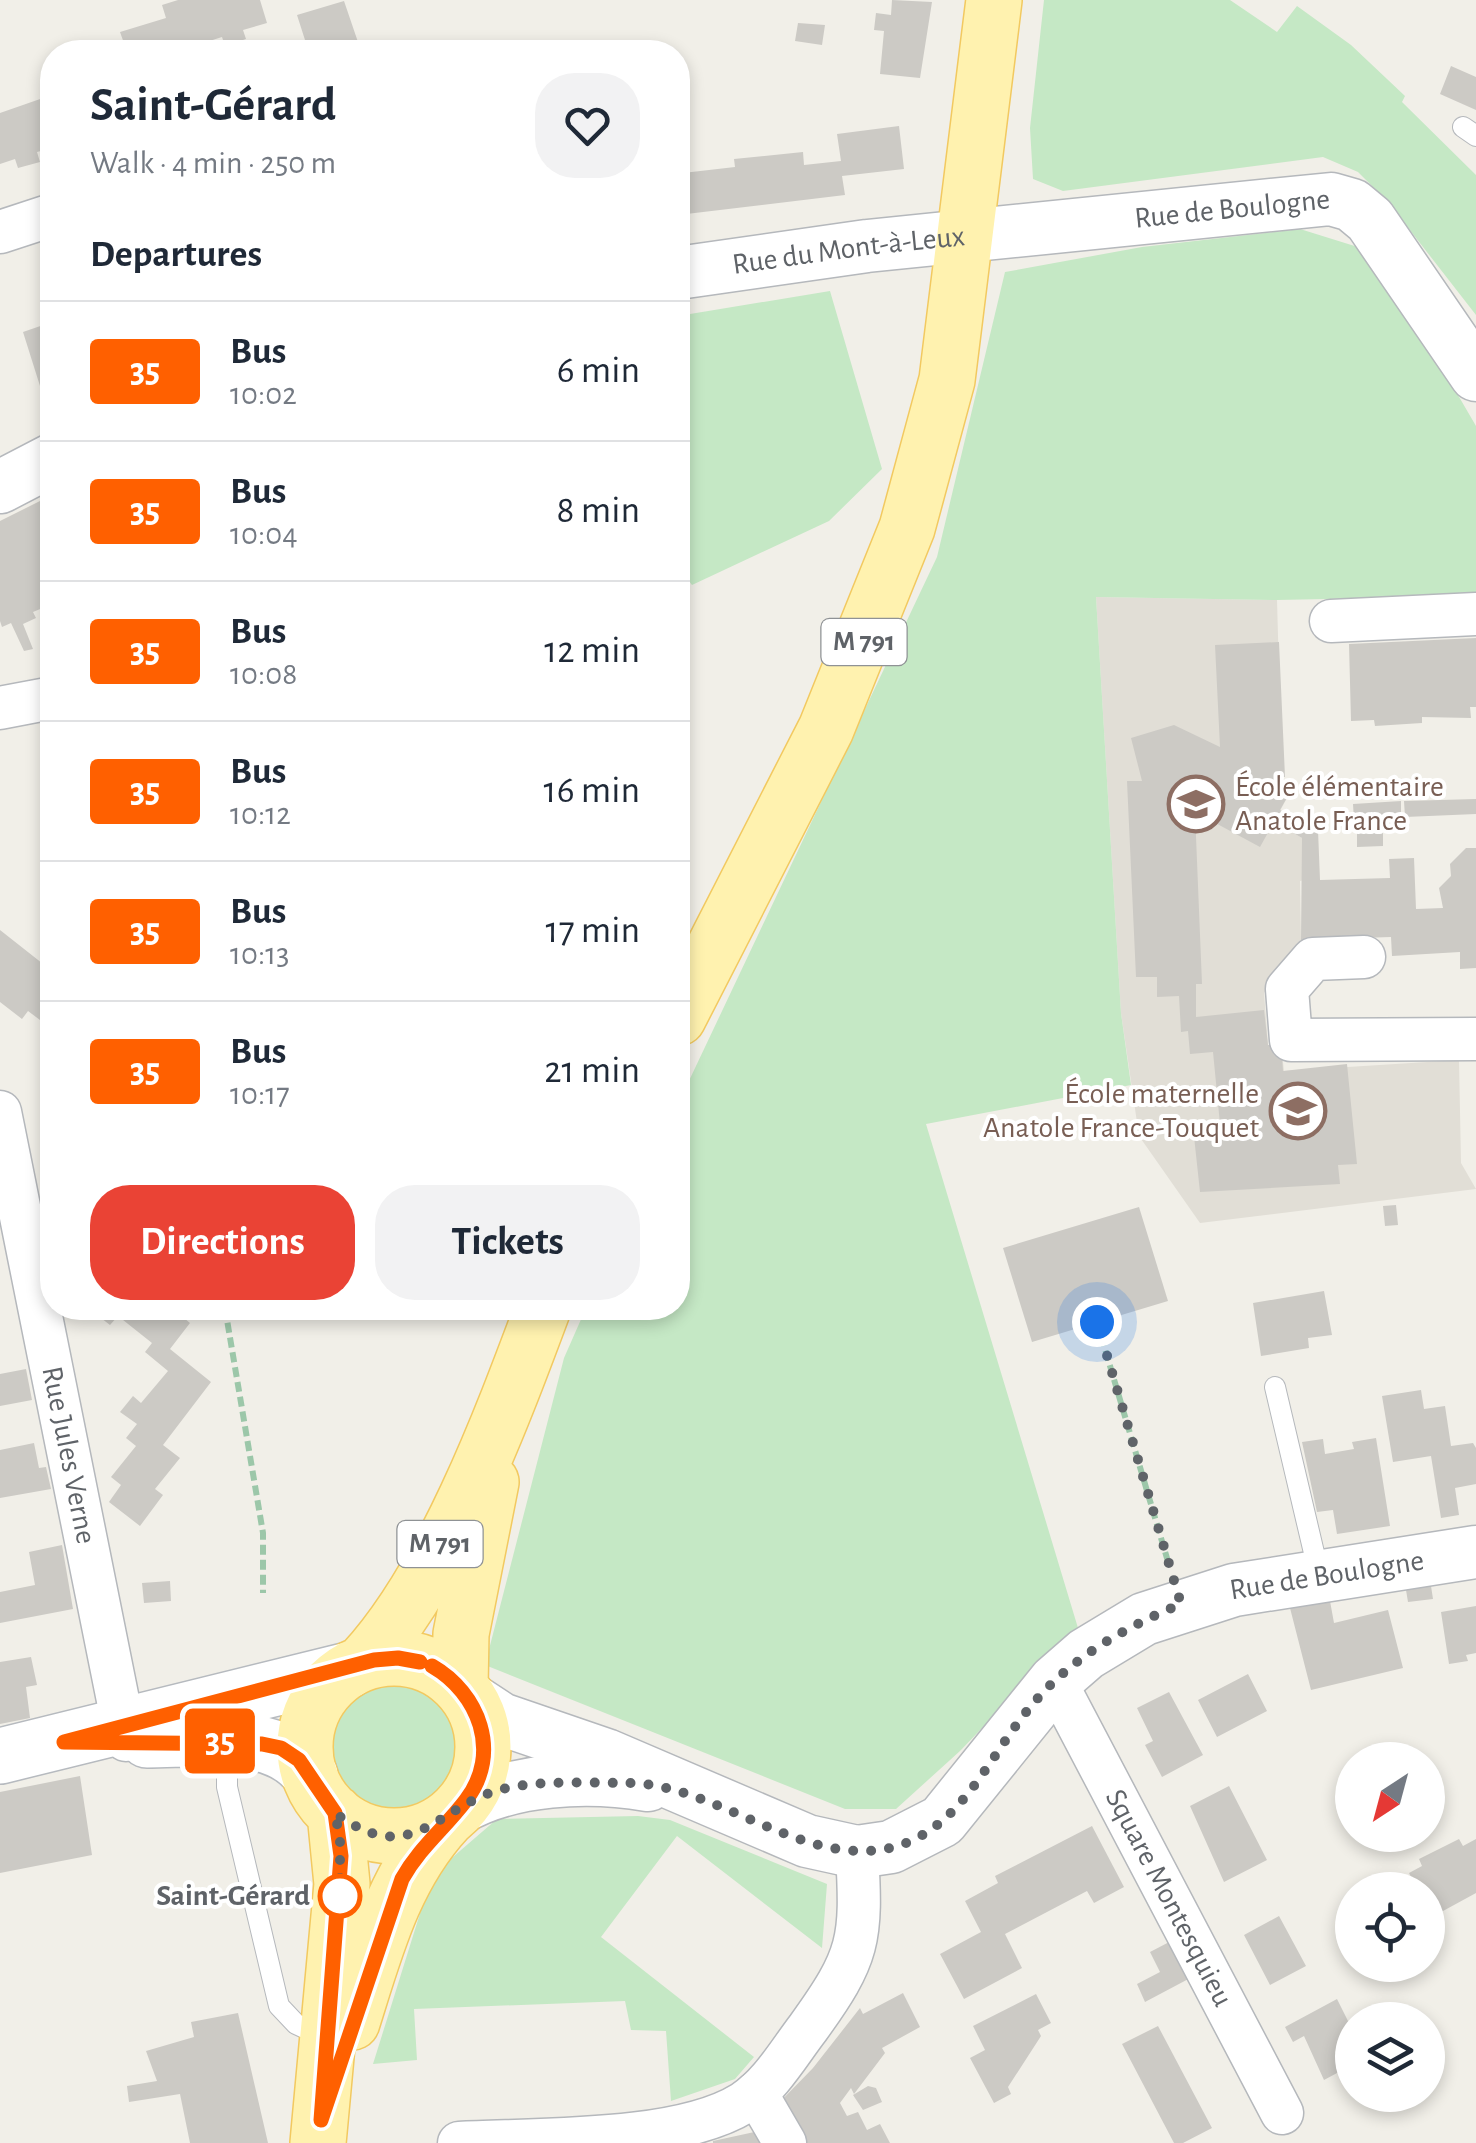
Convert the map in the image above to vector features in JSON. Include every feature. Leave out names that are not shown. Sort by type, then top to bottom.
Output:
[{"type":"main road","name":"Rue du Mont-à-Leux","points":[[962,236],[994,0]]},
{"type":"main road","name":"M 791","points":[[690,995],[826,730],[894,565],[947,380],[962,236]]},
{"type":"main road","name":"M 791","points":[[356,1666],[410,1602],[502,1416],[538,1320]]},
{"type":"main road","name":"M 791","points":[[464,1692],[462,1634],[502,1416]]},
{"type":"main road","points":[[0,1756],[125,1733],[356,1666],[409,1659],[432,1666],[464,1692],[482,1728],[482,1761],[472,1792],[413,1860],[392,1903],[328,2136]]},
{"type":"main road","points":[[328,2136],[329,2039],[342,1884],[322,1794],[305,1751],[311,1716],[322,1694],[356,1666]]},
{"type":"main road","points":[[125,1733],[244,1742],[292,1752],[322,1794],[367,1832],[395,1836],[422,1832],[453,1814]]},
{"type":"street","name":"Rue de Boulogne","points":[[962,236],[1331,199],[1352,206],[1370,220],[1476,376]]},
{"type":"street","points":[[0,232],[40,219]]},
{"type":"street","name":"Rue du Mont-à-Leux","points":[[690,271],[962,236]]},
{"type":"street","points":[[0,488],[40,466]]},
{"type":"street","points":[[1331,621],[1476,614]]},
{"type":"street","points":[[0,708],[40,700]]},
{"type":"street","points":[[1364,957],[1313,958],[1287,989],[1290,1040],[1476,1039]]},
{"type":"street","name":"Rue Jules Verne","points":[[0,1112],[40,1311]]},
{"type":"street","name":"Rue Jules Verne","points":[[42,1320],[125,1733]]},
{"type":"street","name":"Rue de Boulogne","points":[[464,1692],[501,1719],[606,1755],[807,1841],[857,1852],[891,1848],[942,1821],[1054,1681],[1112,1636],[1181,1604],[1234,1590],[1476,1552]]},
{"type":"street","name":"Square Montesquieu","points":[[1054,1681],[1282,2113]]},
{"type":"street","name":"Rue de Boulogne","points":[[453,1814],[510,1788],[553,1783],[635,1783],[688,1793]]},
{"type":"street","points":[[460,2143],[682,2128],[723,2114],[756,2093],[831,1996],[852,1959],[861,1925],[857,1852]]},
{"type":"street","points":[[756,2093],[785,2143]]},
{"type":"lane","points":[[1275,1387],[1319,1576]]},
{"type":"lane","points":[[244,1742],[227,1763],[227,1788],[279,2006],[296,2024],[329,2039]]},
{"type":"path","points":[[227,1320],[262,1533],[263,1594]]},
{"type":"path","points":[[1097,1322],[1181,1604]]},
{"type":"shaded area","points":[[1096,597],[1277,600],[1282,778],[1294,785],[1274,822],[1302,838],[1304,880],[1300,881],[1301,940],[1264,993],[1268,1045],[1281,1044],[1284,1071],[1459,1060],[1461,1163],[1476,1189],[1200,1223],[1139,1136],[1121,1013]]},
{"type":"green space","points":[[1044,0],[1230,0],[1277,32],[1297,6],[1351,45],[1405,96],[1402,102],[1476,175],[1476,315],[1388,202],[1358,172],[1323,157],[1063,191],[1033,179],[1030,128]]},
{"type":"green space","points":[[1300,229],[1361,248],[1409,311],[1476,426],[1476,596],[1277,600],[1096,597],[1121,1013],[1131,1085],[926,1124],[1078,1628],[960,1751],[896,1809],[845,1809],[485,1665],[564,1358],[581,1320],[690,1320],[690,1079],[937,557],[1005,272],[1142,247]]},
{"type":"green space","points":[[830,291],[882,469],[829,521],[692,585],[690,582],[690,314]]},
{"type":"green space","points":[[393,1684],[418,1689],[438,1703],[452,1723],[457,1748],[452,1773],[438,1793],[418,1807],[393,1812],[368,1807],[348,1793],[334,1773],[329,1748],[334,1723],[348,1703],[368,1689]]},
{"type":"green space","points":[[638,1816],[670,1820],[827,1884],[822,1948],[677,1836],[601,1937],[754,2057],[735,2079],[671,2101],[666,2031],[631,2030],[625,2001],[414,2009],[417,2060],[373,2064],[432,1875],[497,1819]]},
{"type":"building","points":[[178,0],[260,0],[267,23],[243,30],[243,40],[123,40],[120,32],[166,18],[162,5]]},
{"type":"building","points":[[892,0],[932,2],[920,78],[880,74],[884,31],[874,30],[876,13],[891,15]]},
{"type":"building","points":[[344,1],[357,40],[305,40],[297,15]]},
{"type":"building","points":[[798,23],[825,25],[822,45],[795,41]]},
{"type":"building","points":[[1451,66],[1476,77],[1476,110],[1440,94]]},
{"type":"building","points":[[40,99],[40,162],[18,168],[15,159],[0,164],[0,113]]},
{"type":"building","points":[[899,126],[904,169],[842,176],[845,195],[690,214],[690,172],[735,167],[734,159],[803,152],[804,165],[841,161],[837,134]]},
{"type":"building","points":[[40,326],[40,386],[23,332]]},
{"type":"building","points":[[40,501],[40,609],[33,612],[36,618],[23,624],[33,649],[24,651],[11,623],[2,627],[0,621],[0,521]]},
{"type":"building","points":[[1476,638],[1476,707],[1470,707],[1471,718],[1422,717],[1422,723],[1375,726],[1374,720],[1351,721],[1349,644]]},
{"type":"building","points":[[1279,642],[1285,777],[1280,777],[1294,785],[1280,810],[1318,830],[1320,880],[1390,878],[1389,859],[1414,858],[1416,909],[1443,908],[1439,888],[1451,876],[1450,864],[1466,848],[1476,848],[1476,968],[1460,969],[1460,952],[1392,956],[1391,937],[1301,940],[1302,838],[1274,822],[1260,847],[1195,812],[1202,984],[1196,984],[1196,1017],[1264,1010],[1268,1045],[1281,1044],[1283,1071],[1347,1064],[1357,1164],[1338,1165],[1340,1184],[1200,1192],[1193,1127],[1220,1124],[1213,1052],[1190,1054],[1188,1031],[1181,1032],[1179,996],[1157,997],[1157,977],[1136,977],[1127,781],[1142,781],[1131,738],[1174,725],[1220,747],[1215,645]]},
{"type":"building","points":[[1476,799],[1476,814],[1405,817],[1404,801]]},
{"type":"building","points":[[1401,801],[1401,817],[1354,820],[1353,804]]},
{"type":"building","points":[[1357,822],[1383,822],[1383,846],[1357,847]]},
{"type":"building","points":[[0,930],[40,962],[40,1020],[28,1011],[22,1019],[0,1002]]},
{"type":"building","points":[[1396,1205],[1398,1225],[1385,1226],[1383,1206]]},
{"type":"building","points":[[1139,1207],[1168,1301],[1032,1342],[1003,1248]]},
{"type":"building","points":[[1324,1291],[1332,1335],[1308,1338],[1309,1348],[1261,1356],[1253,1303]]},
{"type":"building","points":[[123,1320],[186,1320],[190,1323],[170,1349],[211,1382],[163,1445],[180,1458],[155,1489],[163,1495],[140,1526],[109,1502],[121,1485],[111,1477],[136,1446],[126,1438],[137,1424],[120,1412],[133,1396],[141,1403],[168,1371],[145,1352],[152,1343]]},
{"type":"building","points":[[26,1369],[32,1400],[0,1406],[0,1374]]},
{"type":"building","points":[[1421,1390],[1424,1409],[1445,1406],[1451,1446],[1473,1443],[1476,1448],[1476,1484],[1455,1488],[1459,1515],[1441,1518],[1431,1456],[1393,1462],[1382,1396]]},
{"type":"building","points":[[1376,1438],[1390,1526],[1337,1534],[1333,1510],[1317,1512],[1302,1442],[1323,1439],[1325,1454],[1354,1449],[1352,1442]]},
{"type":"building","points":[[34,1443],[39,1468],[46,1467],[51,1489],[0,1498],[0,1450]]},
{"type":"building","points":[[62,1545],[73,1609],[0,1623],[0,1592],[35,1585],[29,1552]]},
{"type":"building","points":[[170,1581],[171,1601],[144,1603],[142,1583]]},
{"type":"building","points":[[1431,1586],[1433,1599],[1408,1602],[1406,1590]]},
{"type":"building","points":[[1330,1601],[1334,1623],[1388,1610],[1403,1668],[1311,1690],[1290,1608]]},
{"type":"building","points":[[1476,1606],[1476,1653],[1466,1655],[1468,1661],[1449,1664],[1441,1612]]},
{"type":"building","points":[[31,1657],[37,1685],[26,1687],[30,1718],[0,1724],[0,1662]]},
{"type":"building","points":[[1248,1674],[1267,1711],[1217,1737],[1198,1700]]},
{"type":"building","points":[[1169,1692],[1203,1755],[1162,1777],[1145,1745],[1153,1741],[1137,1708]]},
{"type":"building","points":[[80,1776],[92,1855],[0,1873],[0,1792]]},
{"type":"building","points":[[1229,1786],[1267,1860],[1224,1882],[1190,1806]]},
{"type":"building","points":[[1092,1826],[1124,1887],[1094,1903],[1087,1891],[1005,1934],[1022,1968],[964,1999],[940,1954],[981,1932],[965,1901],[998,1883],[995,1876]]},
{"type":"building","points":[[1459,1839],[1463,1846],[1476,1839],[1476,1893],[1445,1910],[1445,1872],[1411,1872],[1422,1866],[1419,1859],[1433,1852],[1445,1852],[1445,1846]]},
{"type":"building","points":[[1279,1916],[1306,1966],[1270,1985],[1244,1935]]},
{"type":"building","points":[[1175,1939],[1194,1976],[1145,2002],[1137,1984],[1160,1972],[1150,1952]]},
{"type":"building","points":[[903,1993],[920,2027],[882,2048],[885,2053],[854,2094],[851,2088],[840,2103],[847,2116],[858,2112],[867,2130],[880,2124],[890,2143],[790,2143],[773,2109],[813,2068],[860,2008],[863,2014]]},
{"type":"building","points":[[1036,1994],[1051,2023],[1038,2030],[1041,2036],[1008,2087],[1011,2094],[994,2103],[970,2058],[985,2050],[973,2026]]},
{"type":"building","points":[[1337,1999],[1335,2074],[1324,2080],[1304,2036],[1293,2042],[1285,2027]]},
{"type":"building","points":[[238,2013],[268,2143],[190,2143],[180,2094],[129,2102],[127,2086],[157,2081],[146,2051],[194,2037],[191,2022]]},
{"type":"building","points":[[1158,2026],[1212,2128],[1183,2143],[1174,2143],[1122,2044]]},
{"type":"building","points":[[868,2086],[876,2088],[882,2102],[863,2110],[853,2095]]},
{"type":"building","points":[[759,2131],[766,2143],[713,2143],[713,2141]]},
{"type":"bus line","name":"35","points":[[420,1662],[398,1658],[374,1660],[350,1670],[64,1742],[262,1744],[292,1752],[310,1775],[335,1813],[342,1884],[321,2120],[402,1879],[423,1846],[466,1801],[480,1772],[482,1728],[474,1708],[452,1678],[432,1666]]},
{"type":"place","name":"École élémentaire Anatole France","points":[[1196,804]]},
{"type":"place","name":"École maternelle Anatole France-Touquet","points":[[1298,1111]]},
{"type":"place","name":"Saint-Gérard","points":[[340,1896]]},
{"type":"route","points":[[340,1896],[340,1839],[335,1813],[376,1834],[413,1834],[440,1824],[473,1800],[510,1788],[553,1783],[635,1783],[688,1793],[807,1841],[857,1852],[891,1848],[942,1821],[1054,1681],[1112,1636],[1181,1604],[1097,1322]]}]
